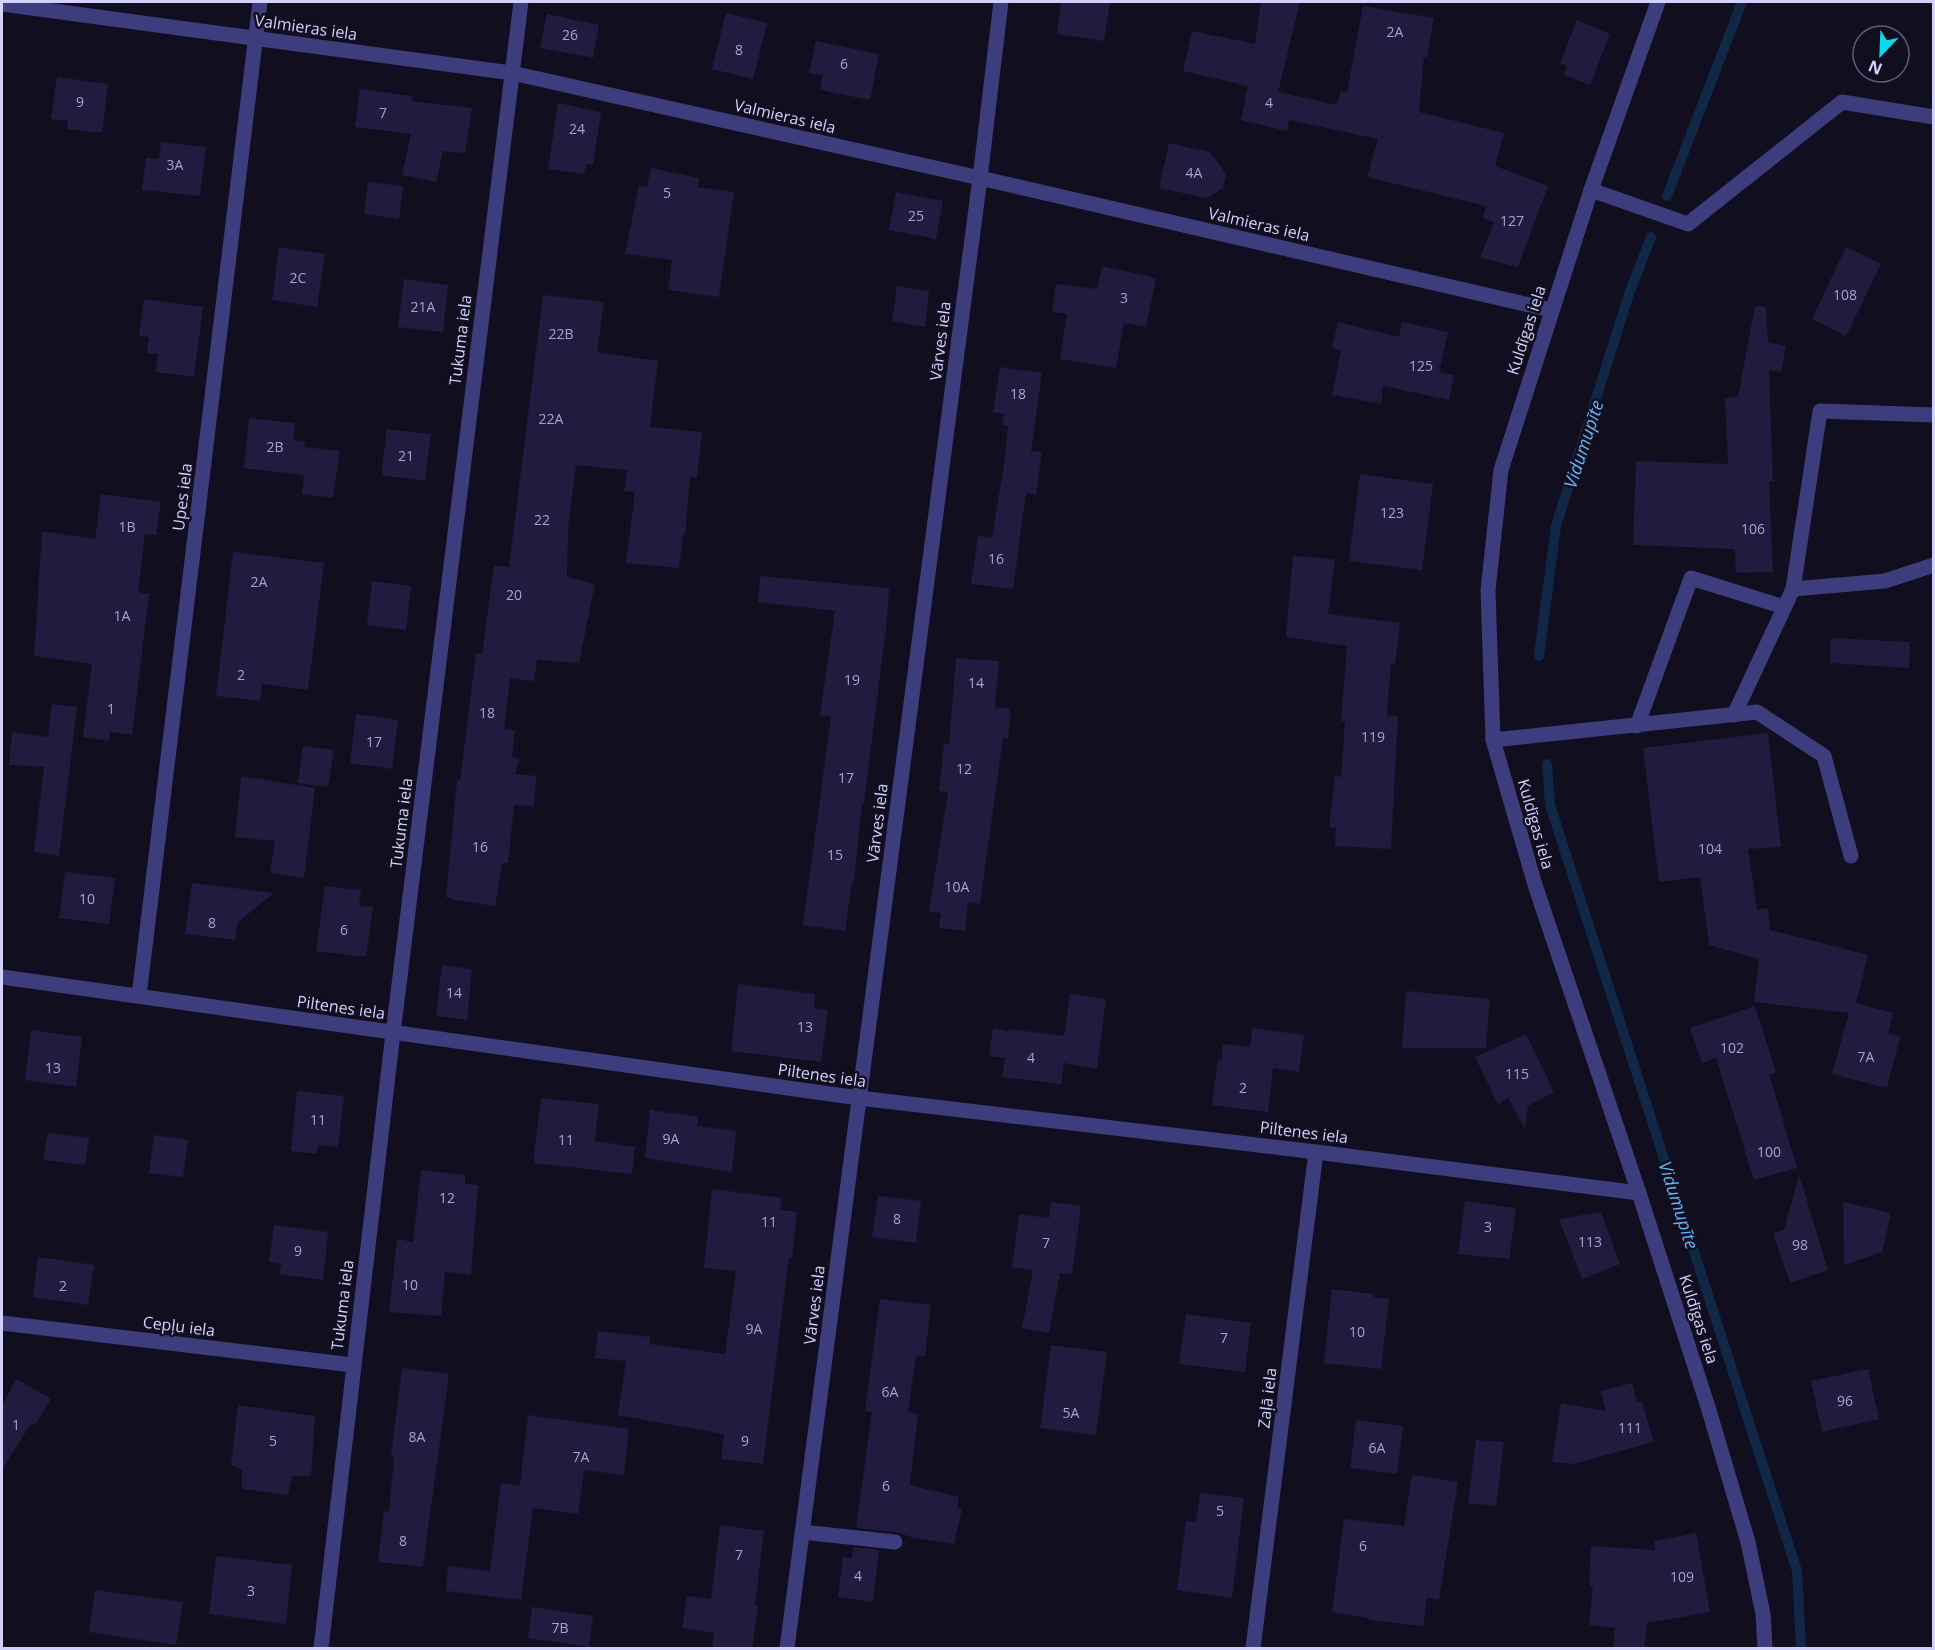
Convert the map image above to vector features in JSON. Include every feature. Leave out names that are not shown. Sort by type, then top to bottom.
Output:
[{"type":"street","name":"Upes iela","points":[[139,996],[260,2]]},
{"type":"street","name":"Tukuma iela","points":[[321,1648],[352,1365],[521,2]]},
{"type":"street","name":"Vārves iela","points":[[787,1648],[980,178],[1001,2]]},
{"type":"street","name":"Kuldīgas iela","points":[[1658,2],[1591,190],[1501,470],[1488,590],[1493,740],[1536,888],[1639,1193],[1708,1407],[1748,1542],[1762,1614],[1765,1648]]},
{"type":"street","name":"Valmieras iela","points":[[2,4],[512,73],[1551,310]]},
{"type":"street","points":[[1591,190],[1688,224],[1842,102],[1934,117]]},
{"type":"street","points":[[1734,715],[1793,589],[1820,411],[1934,415]]},
{"type":"street","points":[[1793,589],[1886,581],[1934,566]]},
{"type":"street","points":[[1637,726],[1691,578],[1784,607]]},
{"type":"street","points":[[1493,740],[1757,712],[1824,756],[1851,856]]},
{"type":"street","name":"Piltenes iela","points":[[2,977],[859,1098],[1639,1193]]},
{"type":"street","name":"Zaļā iela","points":[[1253,1648],[1316,1152]]},
{"type":"street","name":"Cepļu iela","points":[[2,1323],[352,1365]]},
{"type":"street","points":[[802,1532],[895,1542]]},
{"type":"building","points":[[1061,2],[1110,2],[1104,41],[1057,34]]},
{"type":"building","points":[[1261,2],[1300,2],[1278,92],[1337,105],[1341,91],[1347,92],[1363,6],[1434,18],[1427,57],[1424,57],[1419,112],[1504,133],[1495,166],[1548,186],[1518,267],[1480,258],[1494,222],[1483,218],[1486,206],[1367,177],[1378,139],[1289,120],[1287,131],[1241,120],[1248,86],[1183,71],[1192,31],[1255,44]]},
{"type":"building","points":[[726,13],[767,23],[753,79],[712,69]]},
{"type":"building","points":[[547,14],[599,25],[593,58],[540,48]]},
{"type":"building","points":[[1577,20],[1610,34],[1590,85],[1564,75],[1567,66],[1560,63]]},
{"type":"building","points":[[816,41],[879,54],[870,100],[820,90],[823,75],[809,73]]},
{"type":"building","points":[[57,77],[108,84],[102,133],[67,129],[68,121],[51,119]]},
{"type":"building","points":[[360,89],[412,96],[411,101],[472,108],[465,153],[443,151],[436,182],[402,175],[411,134],[355,127]]},
{"type":"building","points":[[558,103],[601,112],[593,165],[586,164],[584,174],[548,169]]},
{"type":"building","points":[[161,142],[206,147],[200,196],[142,190],[146,158],[159,159]]},
{"type":"building","points":[[1169,143],[1210,152],[1226,174],[1223,188],[1207,198],[1159,188]]},
{"type":"building","points":[[651,168],[699,178],[697,187],[734,192],[719,297],[668,290],[672,260],[625,254],[639,185],[647,187]]},
{"type":"building","points":[[368,182],[403,186],[399,219],[364,214]]},
{"type":"building","points":[[896,192],[943,201],[936,239],[889,230]]},
{"type":"building","points":[[279,247],[325,254],[317,307],[272,300]]},
{"type":"building","points":[[1846,247],[1881,264],[1846,336],[1812,319]]},
{"type":"building","points":[[1102,266],[1156,278],[1146,327],[1124,323],[1116,368],[1060,359],[1067,314],[1052,312],[1056,284],[1097,289]]},
{"type":"building","points":[[404,279],[448,285],[443,332],[398,327]]},
{"type":"building","points":[[897,286],[929,291],[925,327],[892,321]]},
{"type":"building","points":[[543,295],[604,302],[597,352],[658,361],[650,427],[702,432],[697,478],[690,477],[685,535],[683,535],[679,568],[626,563],[635,492],[624,491],[627,470],[576,465],[568,528],[567,577],[595,584],[579,663],[537,660],[534,681],[510,678],[504,729],[515,731],[512,757],[519,759],[515,774],[536,776],[534,806],[514,805],[508,863],[502,863],[495,906],[446,897],[457,781],[460,781],[476,653],[482,654],[494,565],[509,567]]},
{"type":"building","points":[[144,299],[203,307],[194,377],[156,372],[158,354],[147,353],[149,337],[139,336]]},
{"type":"building","points":[[1755,306],[1766,307],[1768,342],[1786,346],[1781,372],[1769,370],[1773,481],[1769,481],[1773,572],[1736,573],[1735,549],[1633,545],[1636,461],[1728,464],[1725,398],[1738,397]]},
{"type":"building","points":[[1338,322],[1399,337],[1402,322],[1448,332],[1439,372],[1454,375],[1449,400],[1383,386],[1381,404],[1332,395],[1341,350],[1332,348]]},
{"type":"building","points":[[1000,367],[1042,373],[1031,451],[1042,452],[1036,495],[1026,493],[1013,589],[971,584],[978,536],[992,538],[1004,465],[1008,426],[1002,425],[1004,414],[993,412]]},
{"type":"building","points":[[249,418],[295,423],[293,440],[305,441],[304,447],[340,451],[333,498],[302,494],[304,475],[244,468]]},
{"type":"building","points":[[387,429],[431,434],[425,481],[381,475]]},
{"type":"building","points":[[1360,474],[1433,484],[1422,570],[1349,561]]},
{"type":"building","points":[[101,494],[161,502],[156,535],[145,534],[138,592],[149,594],[132,735],[110,732],[109,741],[83,737],[92,664],[34,656],[42,531],[95,539]]},
{"type":"building","points":[[233,552],[324,563],[308,690],[262,684],[260,701],[216,696]]},
{"type":"building","points":[[1293,556],[1335,559],[1328,614],[1400,623],[1395,664],[1391,663],[1387,715],[1398,716],[1391,849],[1335,846],[1336,828],[1329,827],[1335,776],[1341,777],[1345,721],[1341,721],[1347,646],[1286,637]]},
{"type":"building","points":[[760,576],[889,588],[854,882],[852,882],[845,931],[803,925],[831,716],[820,715],[835,611],[758,602]]},
{"type":"building","points":[[372,581],[411,586],[406,630],[367,625]]},
{"type":"building","points":[[1831,638],[1910,642],[1909,668],[1830,663]]},
{"type":"building","points":[[956,658],[999,661],[995,707],[1011,709],[1008,739],[1003,738],[980,904],[968,902],[965,931],[939,928],[941,913],[929,912],[948,792],[939,791],[944,744],[949,744]]},
{"type":"building","points":[[52,704],[77,707],[59,856],[34,852],[44,767],[9,765],[12,732],[48,737]]},
{"type":"building","points":[[356,714],[398,720],[392,769],[350,763]]},
{"type":"building","points":[[1768,733],[1781,847],[1748,849],[1757,910],[1768,908],[1770,930],[1868,955],[1856,1003],[1893,1013],[1888,1034],[1900,1037],[1887,1088],[1832,1074],[1849,1013],[1754,1002],[1759,959],[1709,945],[1700,877],[1659,882],[1643,748]]},
{"type":"building","points":[[303,746],[334,750],[328,787],[298,783]]},
{"type":"building","points":[[241,776],[315,788],[304,878],[270,873],[275,841],[235,837]]},
{"type":"building","points":[[65,872],[115,878],[109,924],[59,918]]},
{"type":"building","points":[[192,883],[274,893],[238,922],[235,940],[185,934]]},
{"type":"building","points":[[325,886],[361,890],[359,906],[373,907],[366,957],[316,951]]},
{"type":"building","points":[[442,965],[472,969],[467,1020],[436,1016]]},
{"type":"building","points":[[738,984],[815,994],[814,1008],[828,1010],[821,1062],[731,1051]]},
{"type":"building","points":[[1406,991],[1490,999],[1486,1048],[1402,1048]]},
{"type":"building","points":[[1070,994],[1106,999],[1097,1069],[1064,1063],[1061,1084],[1002,1077],[1005,1058],[989,1056],[993,1028],[1064,1036]]},
{"type":"building","points":[[1755,1006],[1776,1072],[1769,1074],[1797,1168],[1754,1180],[1716,1058],[1702,1063],[1690,1028]]},
{"type":"building","points":[[1252,1028],[1304,1035],[1299,1072],[1273,1068],[1268,1112],[1212,1105],[1218,1059],[1221,1060],[1223,1044],[1250,1047]]},
{"type":"building","points":[[31,1030],[82,1037],[76,1087],[25,1080]]},
{"type":"building","points":[[1526,1034],[1554,1092],[1528,1106],[1525,1129],[1508,1098],[1498,1104],[1475,1057]]},
{"type":"building","points":[[297,1091],[344,1096],[338,1147],[318,1145],[317,1154],[291,1151]]},
{"type":"building","points":[[541,1098],[599,1104],[595,1141],[635,1147],[632,1174],[533,1163]]},
{"type":"building","points":[[650,1110],[699,1117],[697,1126],[736,1131],[732,1172],[645,1158]]},
{"type":"building","points":[[48,1133],[89,1138],[85,1165],[43,1160]]},
{"type":"building","points":[[154,1135],[188,1140],[183,1177],[149,1173]]},
{"type":"building","points":[[421,1170],[465,1175],[465,1184],[478,1185],[471,1275],[445,1272],[441,1316],[389,1312],[397,1239],[413,1242]]},
{"type":"building","points":[[1799,1175],[1828,1270],[1790,1283],[1773,1233],[1784,1230]]},
{"type":"building","points":[[712,1189],[782,1198],[780,1210],[797,1212],[792,1258],[789,1257],[763,1464],[721,1459],[724,1434],[618,1415],[626,1361],[595,1358],[598,1331],[650,1337],[650,1344],[725,1354],[736,1271],[704,1268]]},
{"type":"building","points":[[878,1196],[921,1201],[916,1243],[872,1237]]},
{"type":"building","points":[[1465,1201],[1516,1208],[1509,1259],[1458,1254]]},
{"type":"building","points":[[1051,1202],[1081,1206],[1072,1274],[1060,1273],[1049,1333],[1022,1328],[1033,1270],[1012,1267],[1019,1214],[1049,1218]]},
{"type":"building","points":[[1843,1202],[1891,1213],[1882,1252],[1844,1265]]},
{"type":"building","points":[[1601,1212],[1620,1264],[1582,1279],[1559,1219]]},
{"type":"building","points":[[274,1225],[328,1232],[323,1280],[279,1274],[281,1264],[269,1262]]},
{"type":"building","points":[[38,1257],[94,1265],[88,1305],[33,1297]]},
{"type":"building","points":[[1332,1289],[1373,1294],[1373,1297],[1389,1299],[1381,1369],[1324,1363]]},
{"type":"building","points":[[880,1299],[931,1305],[925,1356],[916,1355],[908,1412],[918,1414],[910,1485],[959,1497],[957,1508],[962,1509],[954,1544],[914,1538],[896,1532],[856,1528],[872,1412],[865,1411]]},
{"type":"building","points":[[1186,1314],[1251,1323],[1245,1372],[1179,1364]]},
{"type":"building","points":[[1051,1345],[1107,1352],[1096,1435],[1040,1428]]},
{"type":"building","points":[[402,1368],[449,1374],[423,1567],[378,1562],[384,1511],[389,1512],[394,1457],[391,1456]]},
{"type":"building","points":[[1868,1369],[1879,1419],[1822,1432],[1811,1381]]},
{"type":"building","points":[[16,1379],[51,1399],[35,1425],[31,1424],[2,1469],[2,1406]]},
{"type":"building","points":[[1632,1383],[1637,1403],[1642,1402],[1654,1442],[1573,1464],[1552,1462],[1561,1403],[1606,1411],[1601,1391]]},
{"type":"building","points":[[238,1405],[315,1416],[311,1476],[292,1476],[288,1495],[242,1489],[242,1470],[231,1465]]},
{"type":"building","points":[[528,1415],[629,1429],[624,1475],[584,1470],[578,1514],[533,1508],[521,1600],[446,1591],[448,1566],[490,1571],[501,1483],[520,1486]]},
{"type":"building","points":[[1356,1420],[1403,1426],[1397,1474],[1350,1468]]},
{"type":"building","points":[[1476,1440],[1504,1442],[1496,1506],[1468,1503]]},
{"type":"building","points":[[1412,1475],[1458,1482],[1439,1600],[1427,1598],[1423,1626],[1368,1620],[1369,1618],[1332,1612],[1344,1519],[1404,1526]]},
{"type":"building","points":[[1200,1493],[1244,1498],[1232,1598],[1177,1590],[1186,1521],[1196,1522]]},
{"type":"building","points":[[720,1525],[764,1531],[752,1648],[712,1648],[714,1633],[682,1628],[687,1596],[711,1599]]},
{"type":"building","points":[[1696,1533],[1710,1612],[1647,1623],[1644,1648],[1613,1648],[1615,1628],[1589,1625],[1593,1587],[1589,1587],[1591,1546],[1655,1550],[1654,1541]]},
{"type":"building","points":[[853,1547],[879,1550],[873,1602],[838,1597],[843,1557],[852,1558]]},
{"type":"building","points":[[216,1556],[292,1565],[286,1624],[209,1614]]},
{"type":"building","points":[[95,1590],[183,1602],[176,1645],[89,1632]]},
{"type":"building","points":[[532,1607],[593,1616],[589,1647],[528,1638]]},
{"type":"waterway","name":"Vidumupīte","points":[[1667,196],[1742,2]]},
{"type":"waterway","name":"Vidumupīte","points":[[1539,656],[1556,526],[1629,294],[1651,237]]},
{"type":"waterway","name":"Vidumupīte","points":[[1547,764],[1550,805],[1797,1571],[1801,1648]]}]
